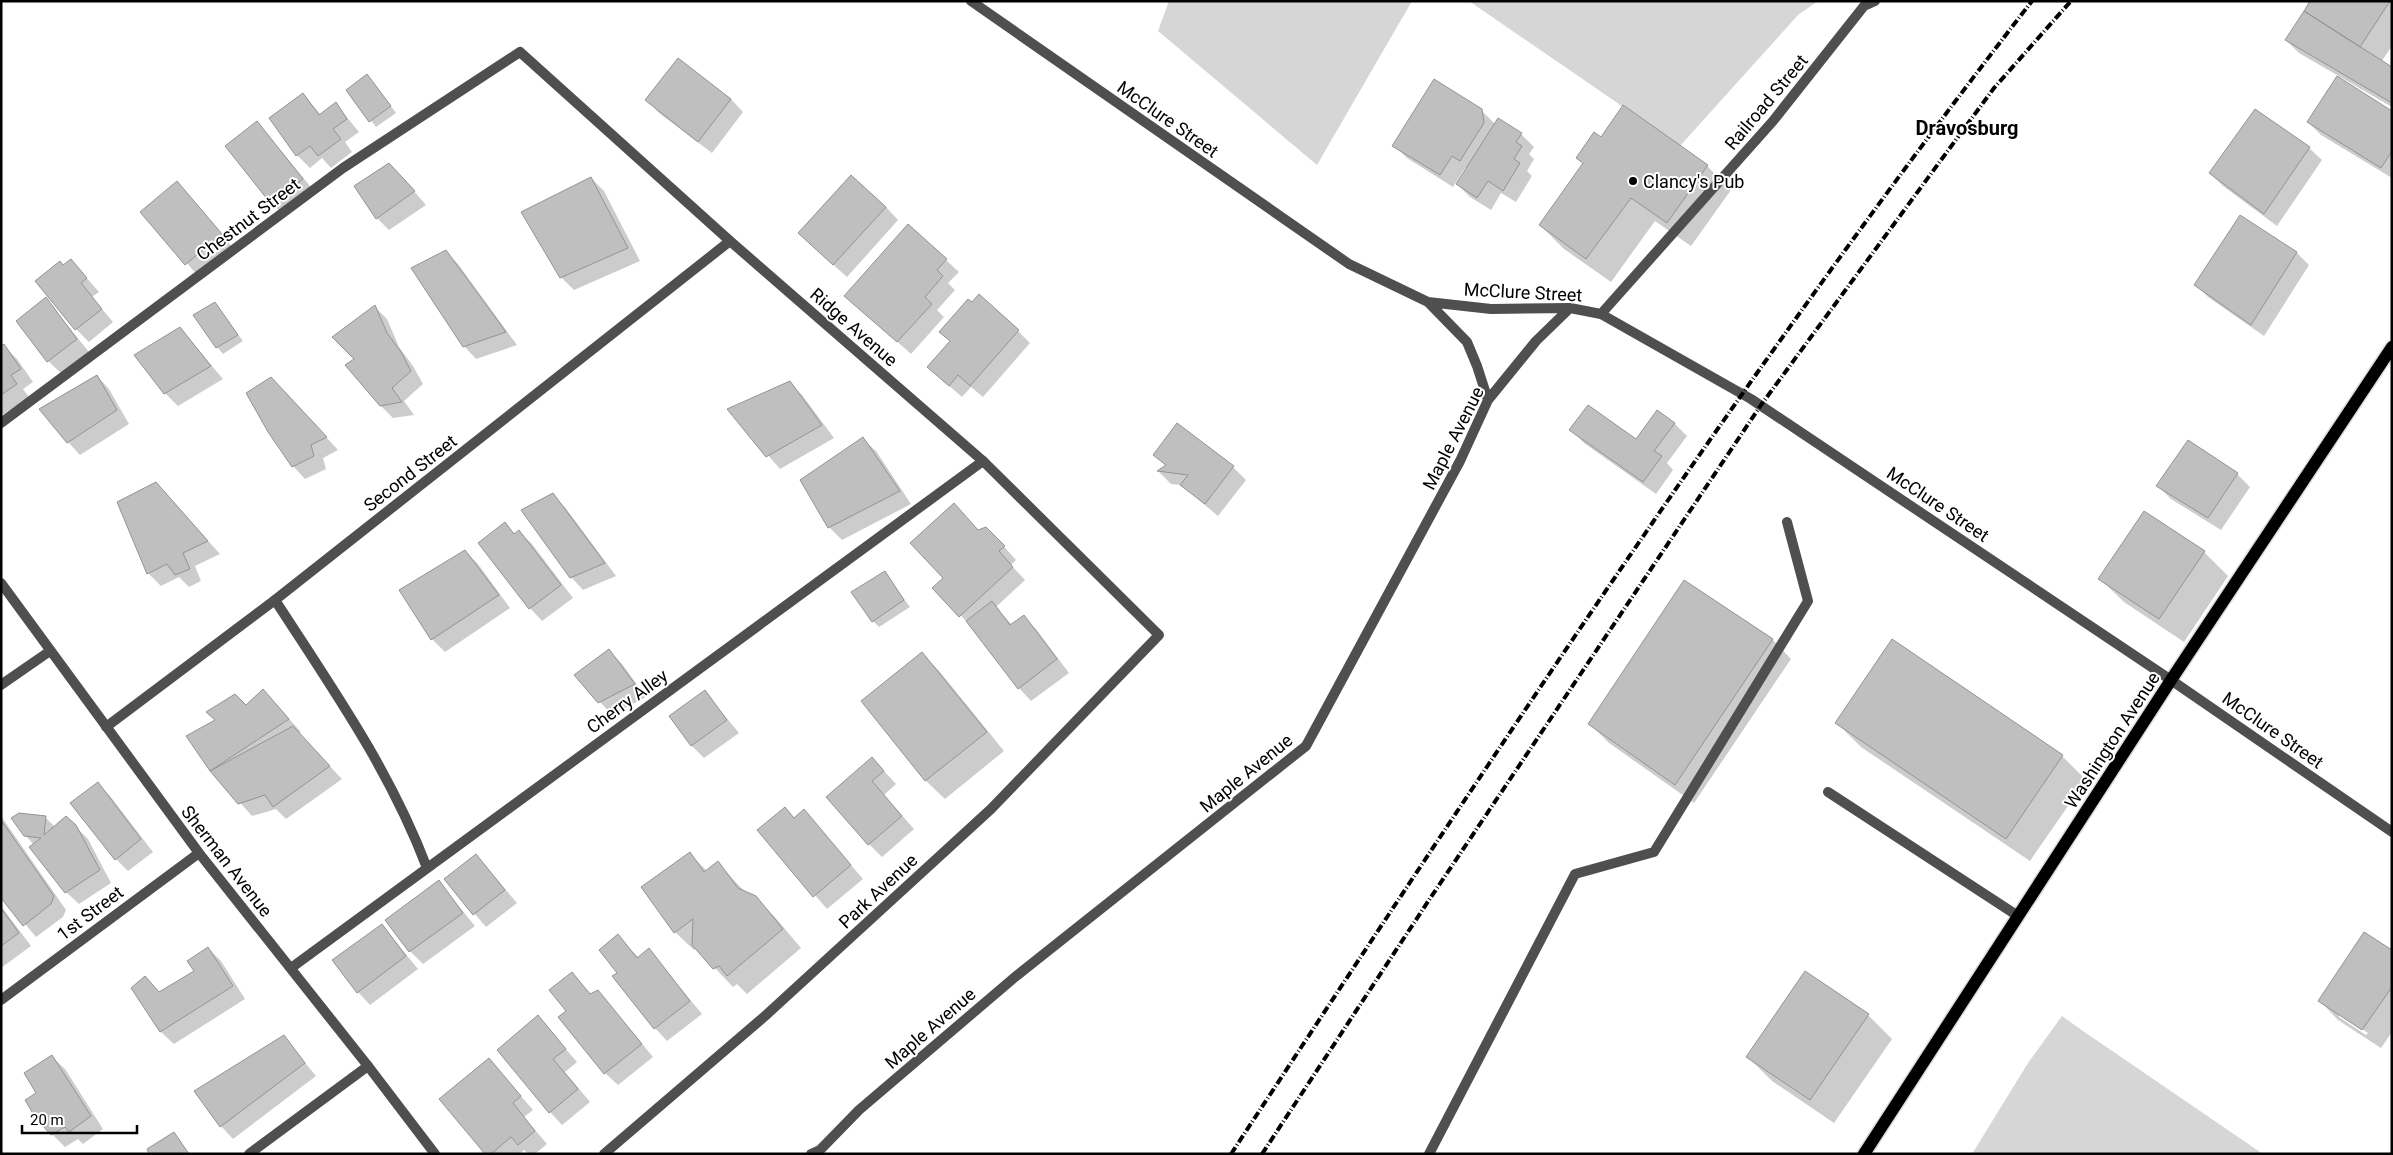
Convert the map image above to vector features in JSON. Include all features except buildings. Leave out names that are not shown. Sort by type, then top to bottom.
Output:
[{"type":"main road","name":"Washington Avenue","points":[[1864,1154],[2171,680],[2392,347]]},
{"type":"street","name":"McClure Street","points":[[971,1],[1349,264],[1428,302],[1490,309],[1570,308],[1601,314],[1761,405],[2171,680],[2392,832]]},
{"type":"street","name":"Railroad Street","points":[[1601,314],[1773,121],[1864,6],[1875,1]]},
{"type":"street","name":"Ridge Avenue","points":[[520,52],[730,241],[983,461],[1159,635]]},
{"type":"street","name":"Chestnut Street","points":[[1,422],[343,168],[520,52]]},
{"type":"street","name":"Second Street","points":[[106,727],[275,600],[730,241]]},
{"type":"street","name":"McClure Street","points":[[1428,302],[1467,342],[1488,400]]},
{"type":"street","name":"Maple Avenue","points":[[811,1154],[820,1150],[859,1110],[1015,977],[1306,746],[1460,461],[1488,400],[1536,340],[1570,308]]},
{"type":"street","name":"Cherry Alley","points":[[291,968],[983,461]]},
{"type":"street","points":[[1429,1154],[1575,874],[1654,852],[1808,601],[1786,522]]},
{"type":"street","name":"Sherman Avenue","points":[[1,583],[199,853],[368,1066],[435,1154]]},
{"type":"street","points":[[275,600],[387,777],[411,826],[427,868]]},
{"type":"street","name":"Park Avenue","points":[[604,1154],[765,1016],[991,809],[1159,635]]},
{"type":"street","points":[[1,685],[50,651]]},
{"type":"street","points":[[1828,792],[2018,916]]},
{"type":"street","name":"1st Street","points":[[1,1000],[199,853]]},
{"type":"street","points":[[249,1154],[368,1066]]},
{"type":"shaded area","points":[[1169,1],[1412,1],[1317,165],[1158,31]]},
{"type":"shaded area","points":[[1469,1],[1818,1],[1798,15],[1680,146]]},
{"type":"shaded area","points":[[2062,1016],[2263,1154],[1972,1154],[2028,1063]]},
{"type":"railway","points":[[1231,1154],[1424,861],[1720,425],[1822,282],[2032,1]]},
{"type":"railway","points":[[1262,1154],[1429,900],[1761,405],[1994,88],[2071,1]]},
{"type":"place","name":"Clancy's Pub","points":[[1633,181]]},
{"type":"district","name":"Dravosburg","points":[[1967,128]]}]
